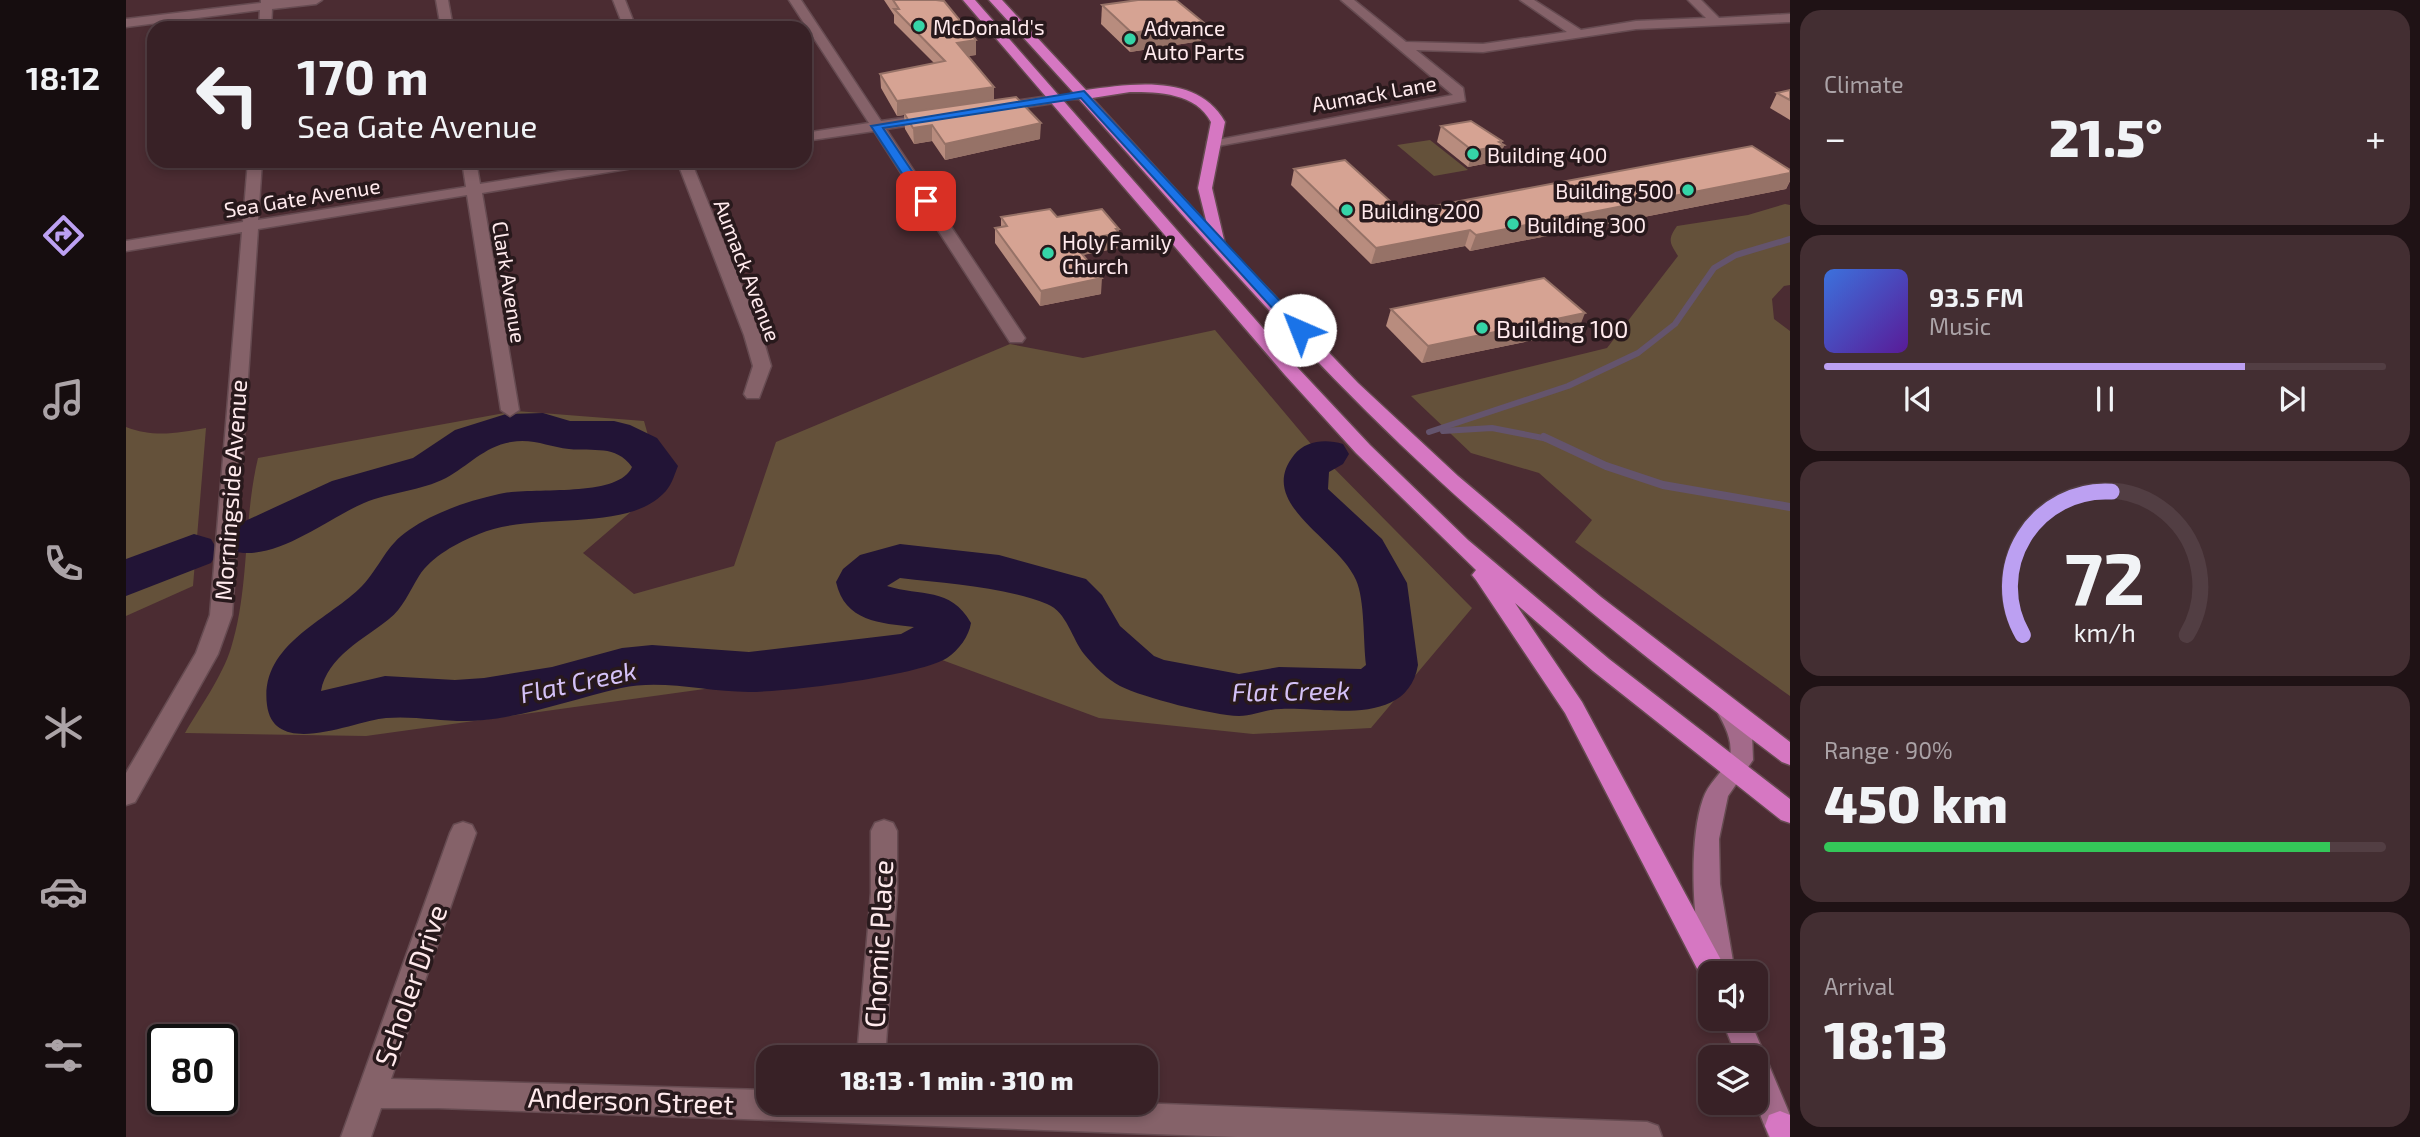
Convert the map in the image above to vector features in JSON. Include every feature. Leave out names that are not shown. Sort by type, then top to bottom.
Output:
[{"type":"highway","points":[[969,0],[1332,417],[1461,545],[1734,772],[1790,813]]},
{"type":"highway","points":[[995,0],[1084,94],[1223,249],[1374,408],[1438,468],[1727,708],[1790,755]]},
{"type":"highway","points":[[1056,99],[1141,87],[1168,89],[1205,104],[1218,122],[1205,188],[1223,249]]},
{"type":"highway","points":[[1461,545],[1533,643],[1574,708],[1708,961]]},
{"type":"main road","points":[[1719,961],[1707,896],[1707,824],[1717,792],[1741,760],[1743,746],[1727,708]]},
{"type":"main road","points":[[1768,1096],[1785,1133]]},
{"type":"street","points":[[126,23],[267,3],[316,0]]},
{"type":"street","points":[[442,0],[446,21]]},
{"type":"street","points":[[619,0],[627,21]]},
{"type":"street","points":[[795,0],[809,21]]},
{"type":"street","points":[[1347,0],[1403,46],[1483,48],[1646,24],[1790,18]]},
{"type":"street","points":[[1526,0],[1579,34]]},
{"type":"street","points":[[1694,0],[1715,20]]},
{"type":"street","points":[[266,21],[267,3]]},
{"type":"street","points":[[812,26],[1016,338]]},
{"type":"street","name":"Aumack Lane","points":[[1212,145],[1460,98],[1458,92],[1403,46]]},
{"type":"street","points":[[980,110],[1056,99]]},
{"type":"street","points":[[812,136],[941,116]]},
{"type":"street","name":"Aumack Lane","points":[[1218,122],[1252,131],[1295,128]]},
{"type":"street","name":"Morningside Avenue","points":[[126,794],[207,654],[220,615],[254,168]]},
{"type":"street","name":"Clark Avenue","points":[[470,168],[510,410]]},
{"type":"street","name":"Sea Gate Avenue","points":[[126,246],[608,168]]},
{"type":"street","name":"Aumack Avenue","points":[[687,168],[753,335],[762,366],[753,394]]},
{"type":"street","name":"Chomic Place","points":[[872,1045],[884,893],[884,831]]},
{"type":"street","name":"Scholer Drive","points":[[356,1137],[463,833]]},
{"type":"street","name":"Anderson Street","points":[[372,1094],[438,1093],[756,1103]]},
{"type":"street","name":"Anderson Street","points":[[1094,1115],[1647,1137]]},
{"type":"shaded area","points":[[1430,140],[1468,170],[1434,176],[1397,145]]},
{"type":"shaded area","points":[[1785,204],[1790,205],[1790,285],[1784,286],[1772,299],[1774,319],[1790,331],[1790,696],[1575,542],[1592,520],[1539,473],[1471,453],[1411,396],[1607,348],[1678,256],[1671,241],[1677,226],[1748,215]]},
{"type":"shaded area","points":[[1215,330],[1316,450],[1472,608],[1371,728],[1253,734],[1099,718],[934,657],[366,736],[185,733],[216,681],[231,648],[241,601],[250,505],[258,458],[516,411],[644,421],[662,485],[583,553],[634,594],[734,566],[776,442],[1010,344],[1083,358]]},
{"type":"shaded area","points":[[126,427],[146,433],[176,433],[206,428],[193,586],[126,616]]},
{"type":"building","points":[[893,0],[944,1],[976,40],[957,43],[994,87],[897,101],[880,74],[945,61],[894,9],[899,9]]},
{"type":"building","points":[[1138,0],[1176,0],[1203,22],[1132,33],[1102,5]]},
{"type":"building","points":[[1790,90],[1790,100],[1777,93]]},
{"type":"building","points":[[1016,97],[1041,123],[945,144],[932,125],[913,128],[904,113]]},
{"type":"building","points":[[1471,121],[1504,145],[1473,151],[1441,126]]},
{"type":"building","points":[[1752,146],[1790,170],[1790,173],[1476,235],[1470,230],[1376,248],[1294,169],[1345,160],[1402,212]]},
{"type":"building","points":[[1050,209],[1057,217],[1102,209],[1119,229],[1116,229],[1119,233],[1072,242],[1102,278],[1041,291],[995,228],[1007,226],[1001,217]]},
{"type":"building","points":[[1544,278],[1585,313],[1428,346],[1391,309]]},
{"type":"waterway","points":[[1429,432],[1568,386],[1638,353],[1675,324],[1714,268],[1736,255],[1790,239]]},
{"type":"waterway","name":"Flat Creek","points":[[249,539],[301,517],[348,492],[429,468],[471,440],[506,428],[543,427],[568,435],[614,435],[641,448],[655,466],[648,483],[633,494],[589,503],[501,509],[462,522],[424,543],[404,561],[379,600],[319,646],[308,659],[299,672],[295,688],[294,707],[303,713],[313,714],[385,697],[455,701],[484,699],[552,688],[622,668],[652,665],[749,672],[904,653],[929,644],[944,630],[945,623],[928,611],[884,604],[864,595],[861,582],[877,567],[900,561],[999,572],[1068,592],[1084,608],[1102,640],[1135,670],[1155,679],[1239,695],[1279,688],[1363,690],[1376,687],[1390,675],[1392,665],[1382,583],[1365,551],[1312,501],[1305,490],[1306,471],[1312,462],[1327,454]]},
{"type":"waterway","name":"Flat Creek","points":[[1443,431],[1492,428],[1548,439]]},
{"type":"waterway","name":"Flat Creek","points":[[1544,437],[1606,466],[1663,485],[1790,507]]},
{"type":"waterway","name":"Flat Creek","points":[[126,578],[194,551]]},
{"type":"place","name":"McDonald's","points":[[919,26]]},
{"type":"place","name":"Advance Auto Parts","points":[[1130,39]]},
{"type":"place","name":"Building 400","points":[[1473,154]]},
{"type":"place","name":"Building 500","points":[[1688,190]]},
{"type":"place","name":"Building 200","points":[[1347,210]]},
{"type":"place","name":"Building 300","points":[[1513,224]]},
{"type":"place","name":"Holy Family Church","points":[[1048,253]]},
{"type":"place","name":"Building 100","points":[[1482,328]]},
{"type":"route","points":[[926,201],[877,126],[1084,94],[1223,249],[1300,330]]}]
